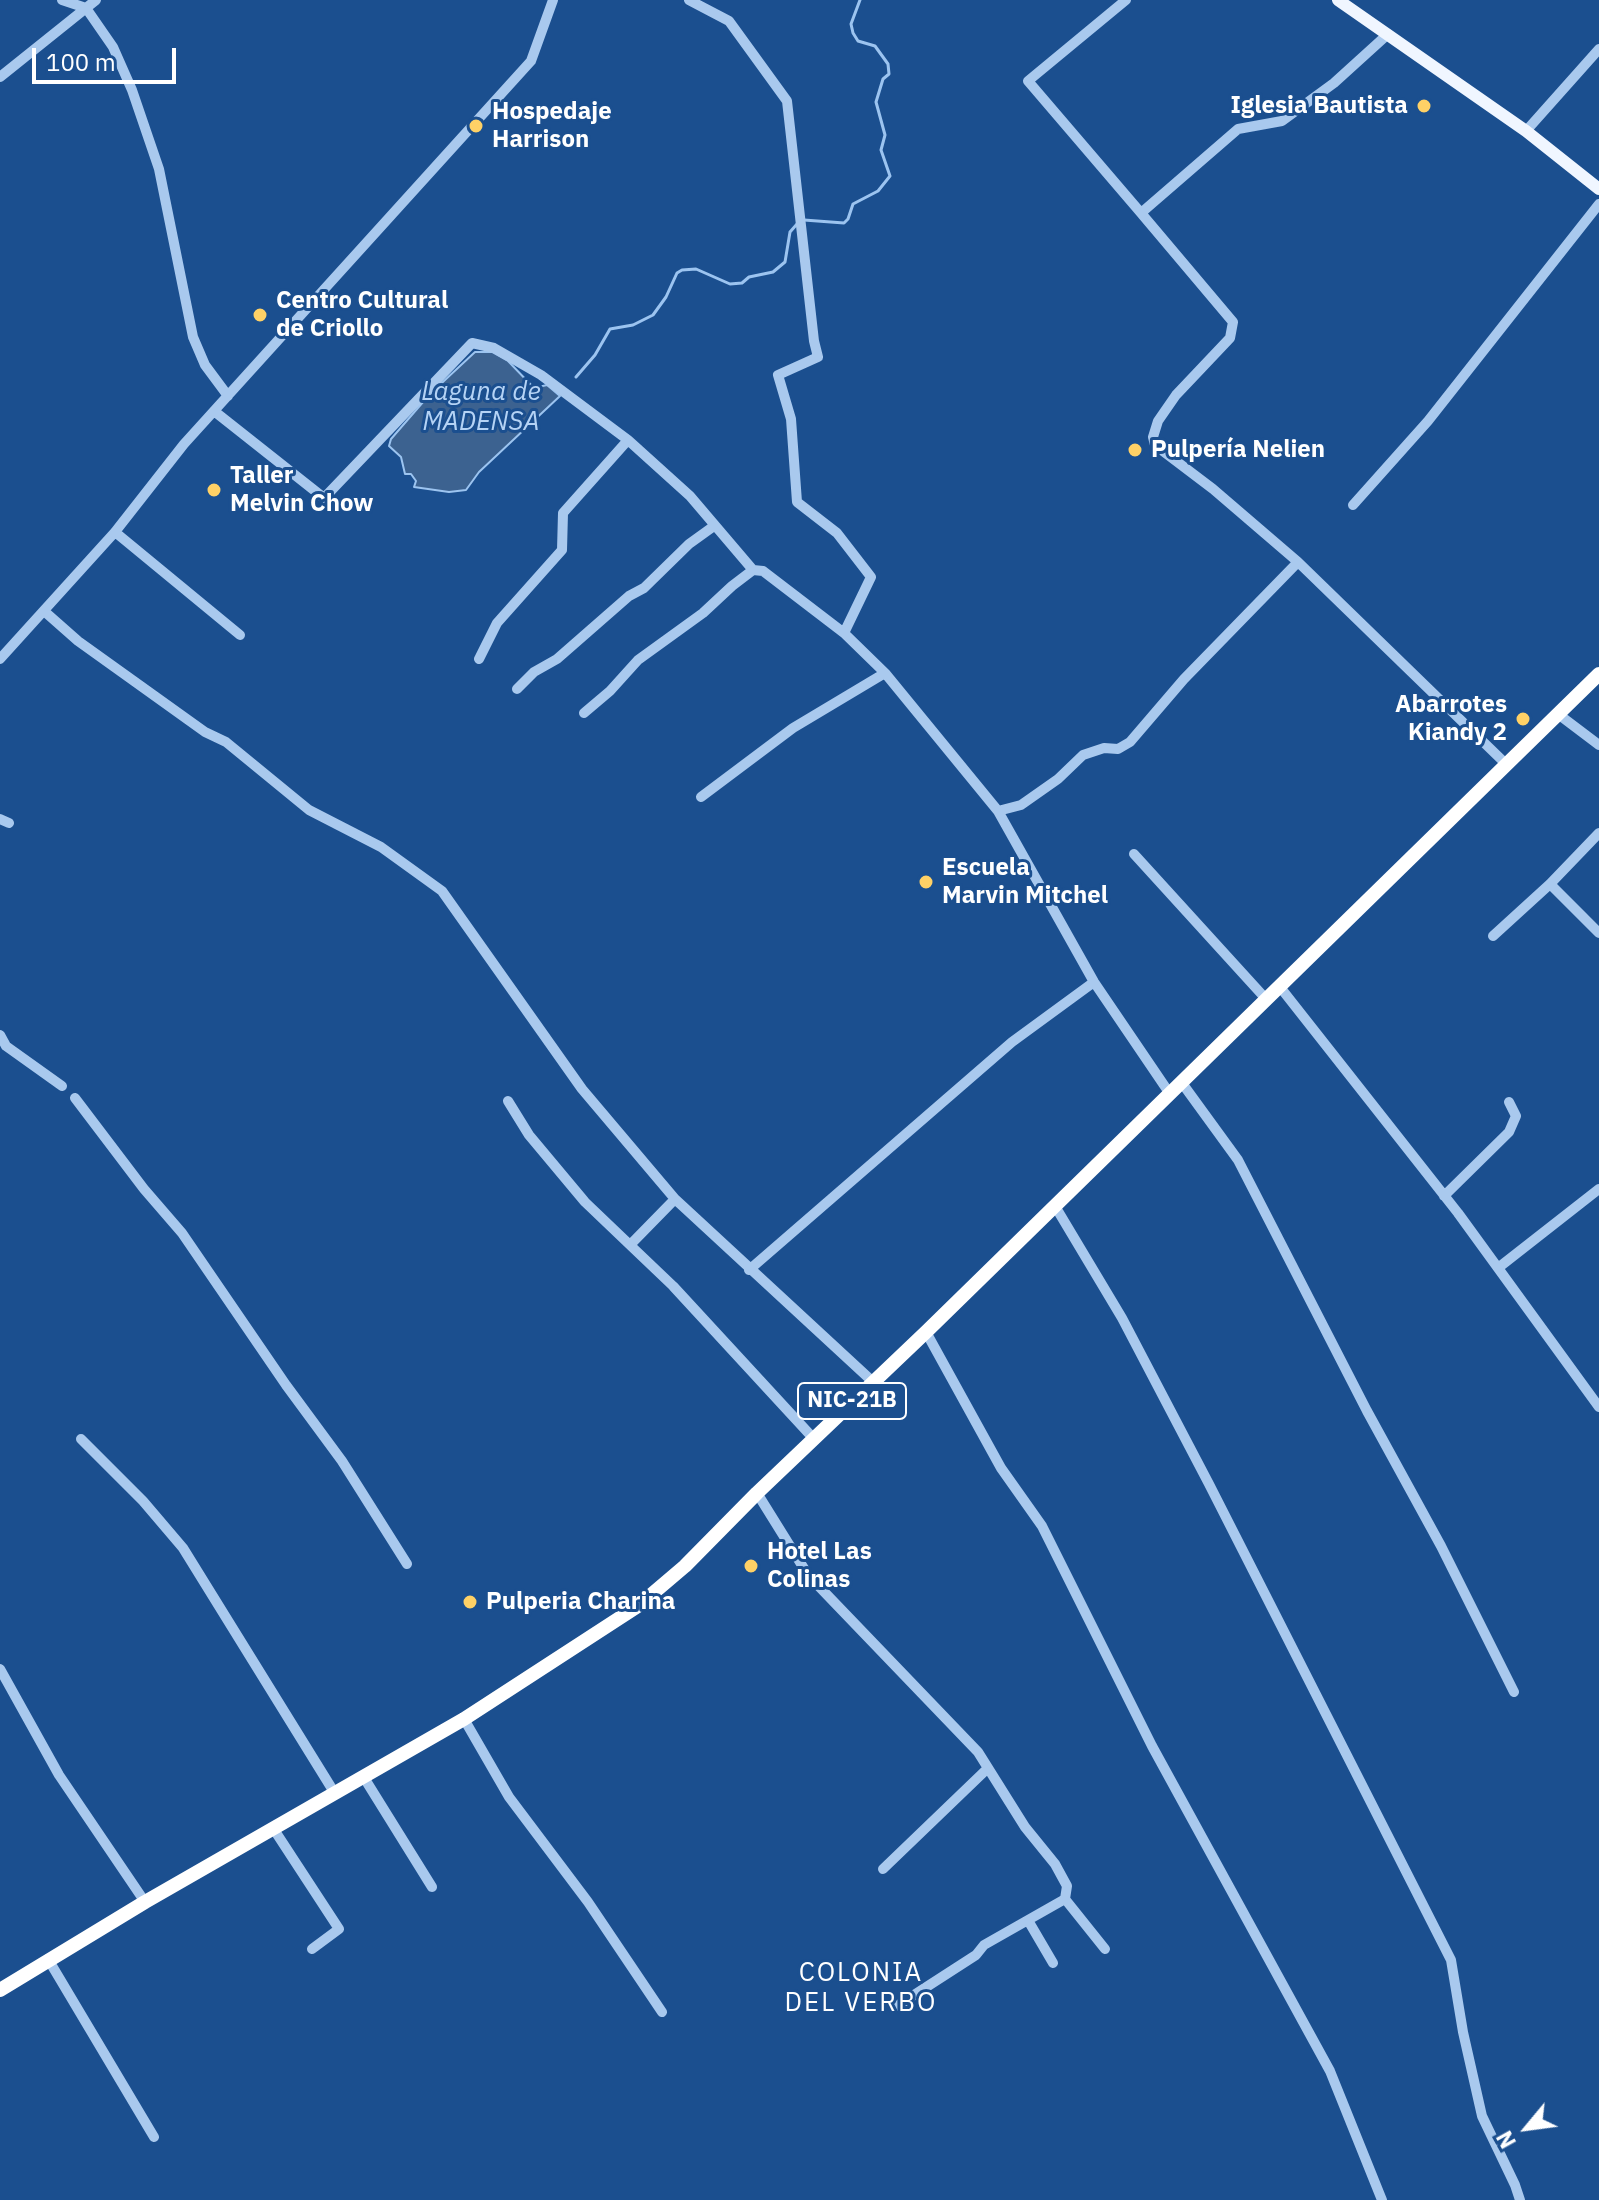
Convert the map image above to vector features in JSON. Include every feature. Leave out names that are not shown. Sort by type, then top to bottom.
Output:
[{"type":"highway","name":"NIC-21B","points":[[0,1990],[145,1902],[464,1719],[638,1606],[685,1566],[1599,674]]},
{"type":"main road","points":[[1343,2],[1526,131],[1599,189]]},
{"type":"street","points":[[62,0],[86,8],[113,47],[132,90],[159,169],[193,337],[205,365],[228,396]]},
{"type":"street","points":[[0,77],[96,0]]},
{"type":"street","points":[[0,659],[115,532],[184,444],[531,61],[553,0]]},
{"type":"street","points":[[689,0],[729,21],[787,101],[818,357],[778,375],[791,419],[797,502],[837,533],[871,577],[844,633]]},
{"type":"street","points":[[1126,0],[1028,81],[1233,322],[1230,338],[1176,395],[1158,421],[1153,437],[1155,445],[1213,489],[1298,562],[1506,764]]},
{"type":"street","points":[[1141,213],[1238,129],[1282,121],[1334,83],[1388,34]]},
{"type":"street","points":[[1526,131],[1599,49]]},
{"type":"street","points":[[1353,505],[1428,421],[1599,204]]},
{"type":"street","points":[[214,411],[324,498],[472,343],[494,348],[541,375],[628,440],[690,496],[753,570],[763,571],[844,633],[885,673],[998,811],[1094,982],[1170,1094]]},
{"type":"street","points":[[479,659],[497,623],[562,550],[563,513],[628,440]]},
{"type":"street","points":[[517,689],[534,672],[557,659],[629,596],[644,588],[689,544],[714,526]]},
{"type":"street","points":[[115,532],[240,635]]},
{"type":"street","points":[[998,811],[1021,805],[1058,779],[1083,755],[1104,748],[1118,749],[1130,742],[1184,679],[1298,562]]},
{"type":"street","points":[[584,713],[610,691],[638,660],[703,613],[753,570]]},
{"type":"street","points":[[44,611],[78,641],[205,732],[226,742],[309,810],[381,847],[442,891],[582,1089],[675,1199],[872,1381]]},
{"type":"street","points":[[701,797],[793,728],[885,673]]},
{"type":"street","points":[[1558,714],[1599,745]]},
{"type":"street","points":[[1493,936],[1550,884],[1599,833]]},
{"type":"street","points":[[1134,854],[1266,999]]},
{"type":"street","points":[[1550,884],[1599,933]]},
{"type":"street","points":[[749,1270],[1012,1042],[1094,982]]},
{"type":"street","points":[[1280,987],[1444,1196],[1599,1407]]},
{"type":"street","points":[[0,1035],[6,1046],[62,1086]]},
{"type":"street","points":[[1182,1083],[1238,1160],[1367,1411],[1441,1546],[1514,1692]]},
{"type":"street","points":[[75,1098],[144,1189],[182,1233],[342,1461],[407,1564]]},
{"type":"street","points":[[508,1101],[529,1135],[585,1202],[673,1286],[814,1439]]},
{"type":"street","points":[[1444,1196],[1509,1132],[1516,1116],[1509,1102]]},
{"type":"street","points":[[1498,1268],[1599,1189]]},
{"type":"street","points":[[630,1245],[675,1199]]},
{"type":"street","points":[[1055,1206],[1122,1318],[1202,1470],[1451,1960],[1482,2116],[1520,2200]]},
{"type":"street","points":[[926,1332],[1001,1468],[1042,1526],[1152,1746],[1330,2071],[1382,2200]]},
{"type":"street","points":[[81,1439],[143,1501],[183,1548],[334,1792]]},
{"type":"street","points":[[757,1493],[808,1575],[978,1752],[1025,1827],[1055,1864],[1067,1886],[1065,1899],[1105,1949]]},
{"type":"street","points":[[0,1669],[59,1775],[145,1902]]},
{"type":"street","points":[[464,1719],[509,1797],[588,1902],[662,2012]]},
{"type":"street","points":[[883,1869],[987,1769]]},
{"type":"street","points":[[363,1776],[432,1887]]},
{"type":"street","points":[[273,1828],[339,1929],[312,1949]]},
{"type":"street","points":[[897,2006],[976,1955],[984,1945],[1065,1899]]},
{"type":"street","points":[[1029,1922],[1053,1963]]},
{"type":"street","points":[[48,1959],[154,2137]]},
{"type":"water","name":"Laguna de MADENSA","points":[[475,352],[492,352],[508,361],[534,388],[547,385],[560,396],[479,472],[466,490],[449,492],[414,487],[416,481],[411,474],[405,474],[401,457],[389,446],[391,439],[430,394]]},
{"type":"waterway","points":[[804,220],[844,223],[853,204],[878,191],[890,176],[881,150],[885,135],[876,102],[883,79],[889,74],[888,64],[875,46],[858,41],[853,33],[851,24],[860,0]]},
{"type":"waterway","points":[[576,377],[595,355],[610,329],[633,325],[653,315],[677,273],[696,269],[730,284],[773,272],[785,262],[790,232],[797,224]]},
{"type":"place","name":"Iglesia Bautista","points":[[1424,106]]},
{"type":"place","name":"Hospedaje Harrison","points":[[476,126]]},
{"type":"place","name":"Centro Cultural de Criollo","points":[[260,315]]},
{"type":"place","name":"Pulpería Nelien","points":[[1135,450]]},
{"type":"place","name":"Taller Melvin Chow","points":[[214,490]]},
{"type":"place","name":"Abarrotes Kiandy 2","points":[[1523,719]]},
{"type":"place","name":"Escuela Marvin Mitchel","points":[[926,882]]},
{"type":"place","name":"Hotel Las Colinas","points":[[751,1566]]},
{"type":"place","name":"Pulperia Charina","points":[[470,1602]]},
{"type":"district","name":"COLONIA DEL VERBO","points":[[861,1988]]}]
